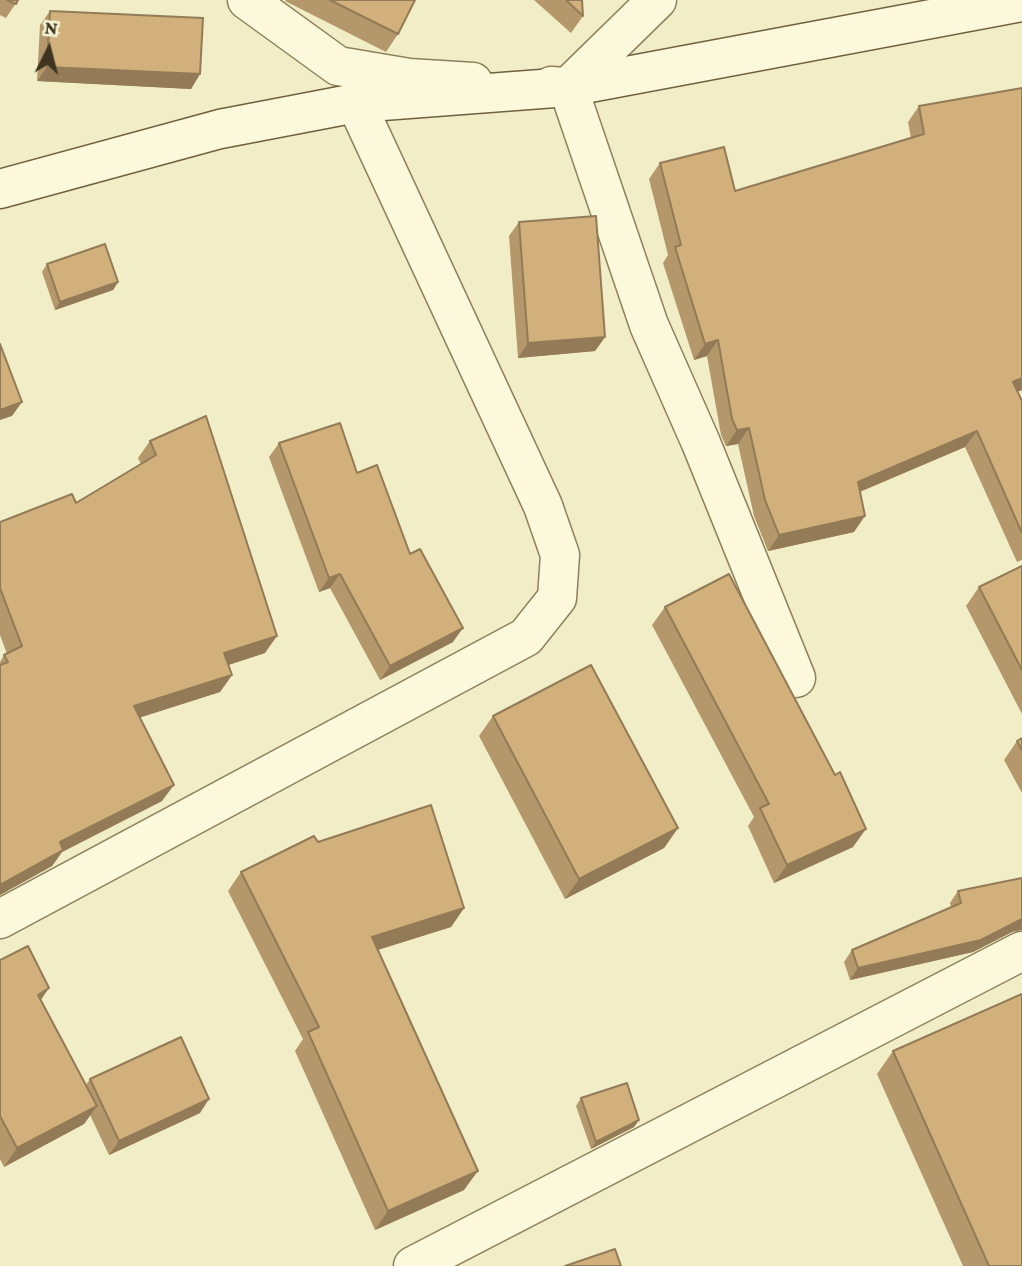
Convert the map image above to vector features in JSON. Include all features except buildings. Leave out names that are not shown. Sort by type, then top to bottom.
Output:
[{"type":"street","points":[[247,0],[338,66],[409,78],[568,87],[657,0]]},
{"type":"street","points":[[0,189],[220,129],[356,103],[568,87],[1022,2]]},
{"type":"street","points":[[568,87],[649,325],[701,443],[796,678]]},
{"type":"street","points":[[0,919],[526,637],[557,598],[560,555],[542,506],[356,103]]},
{"type":"street","points":[[413,1266],[1022,951]]}]
